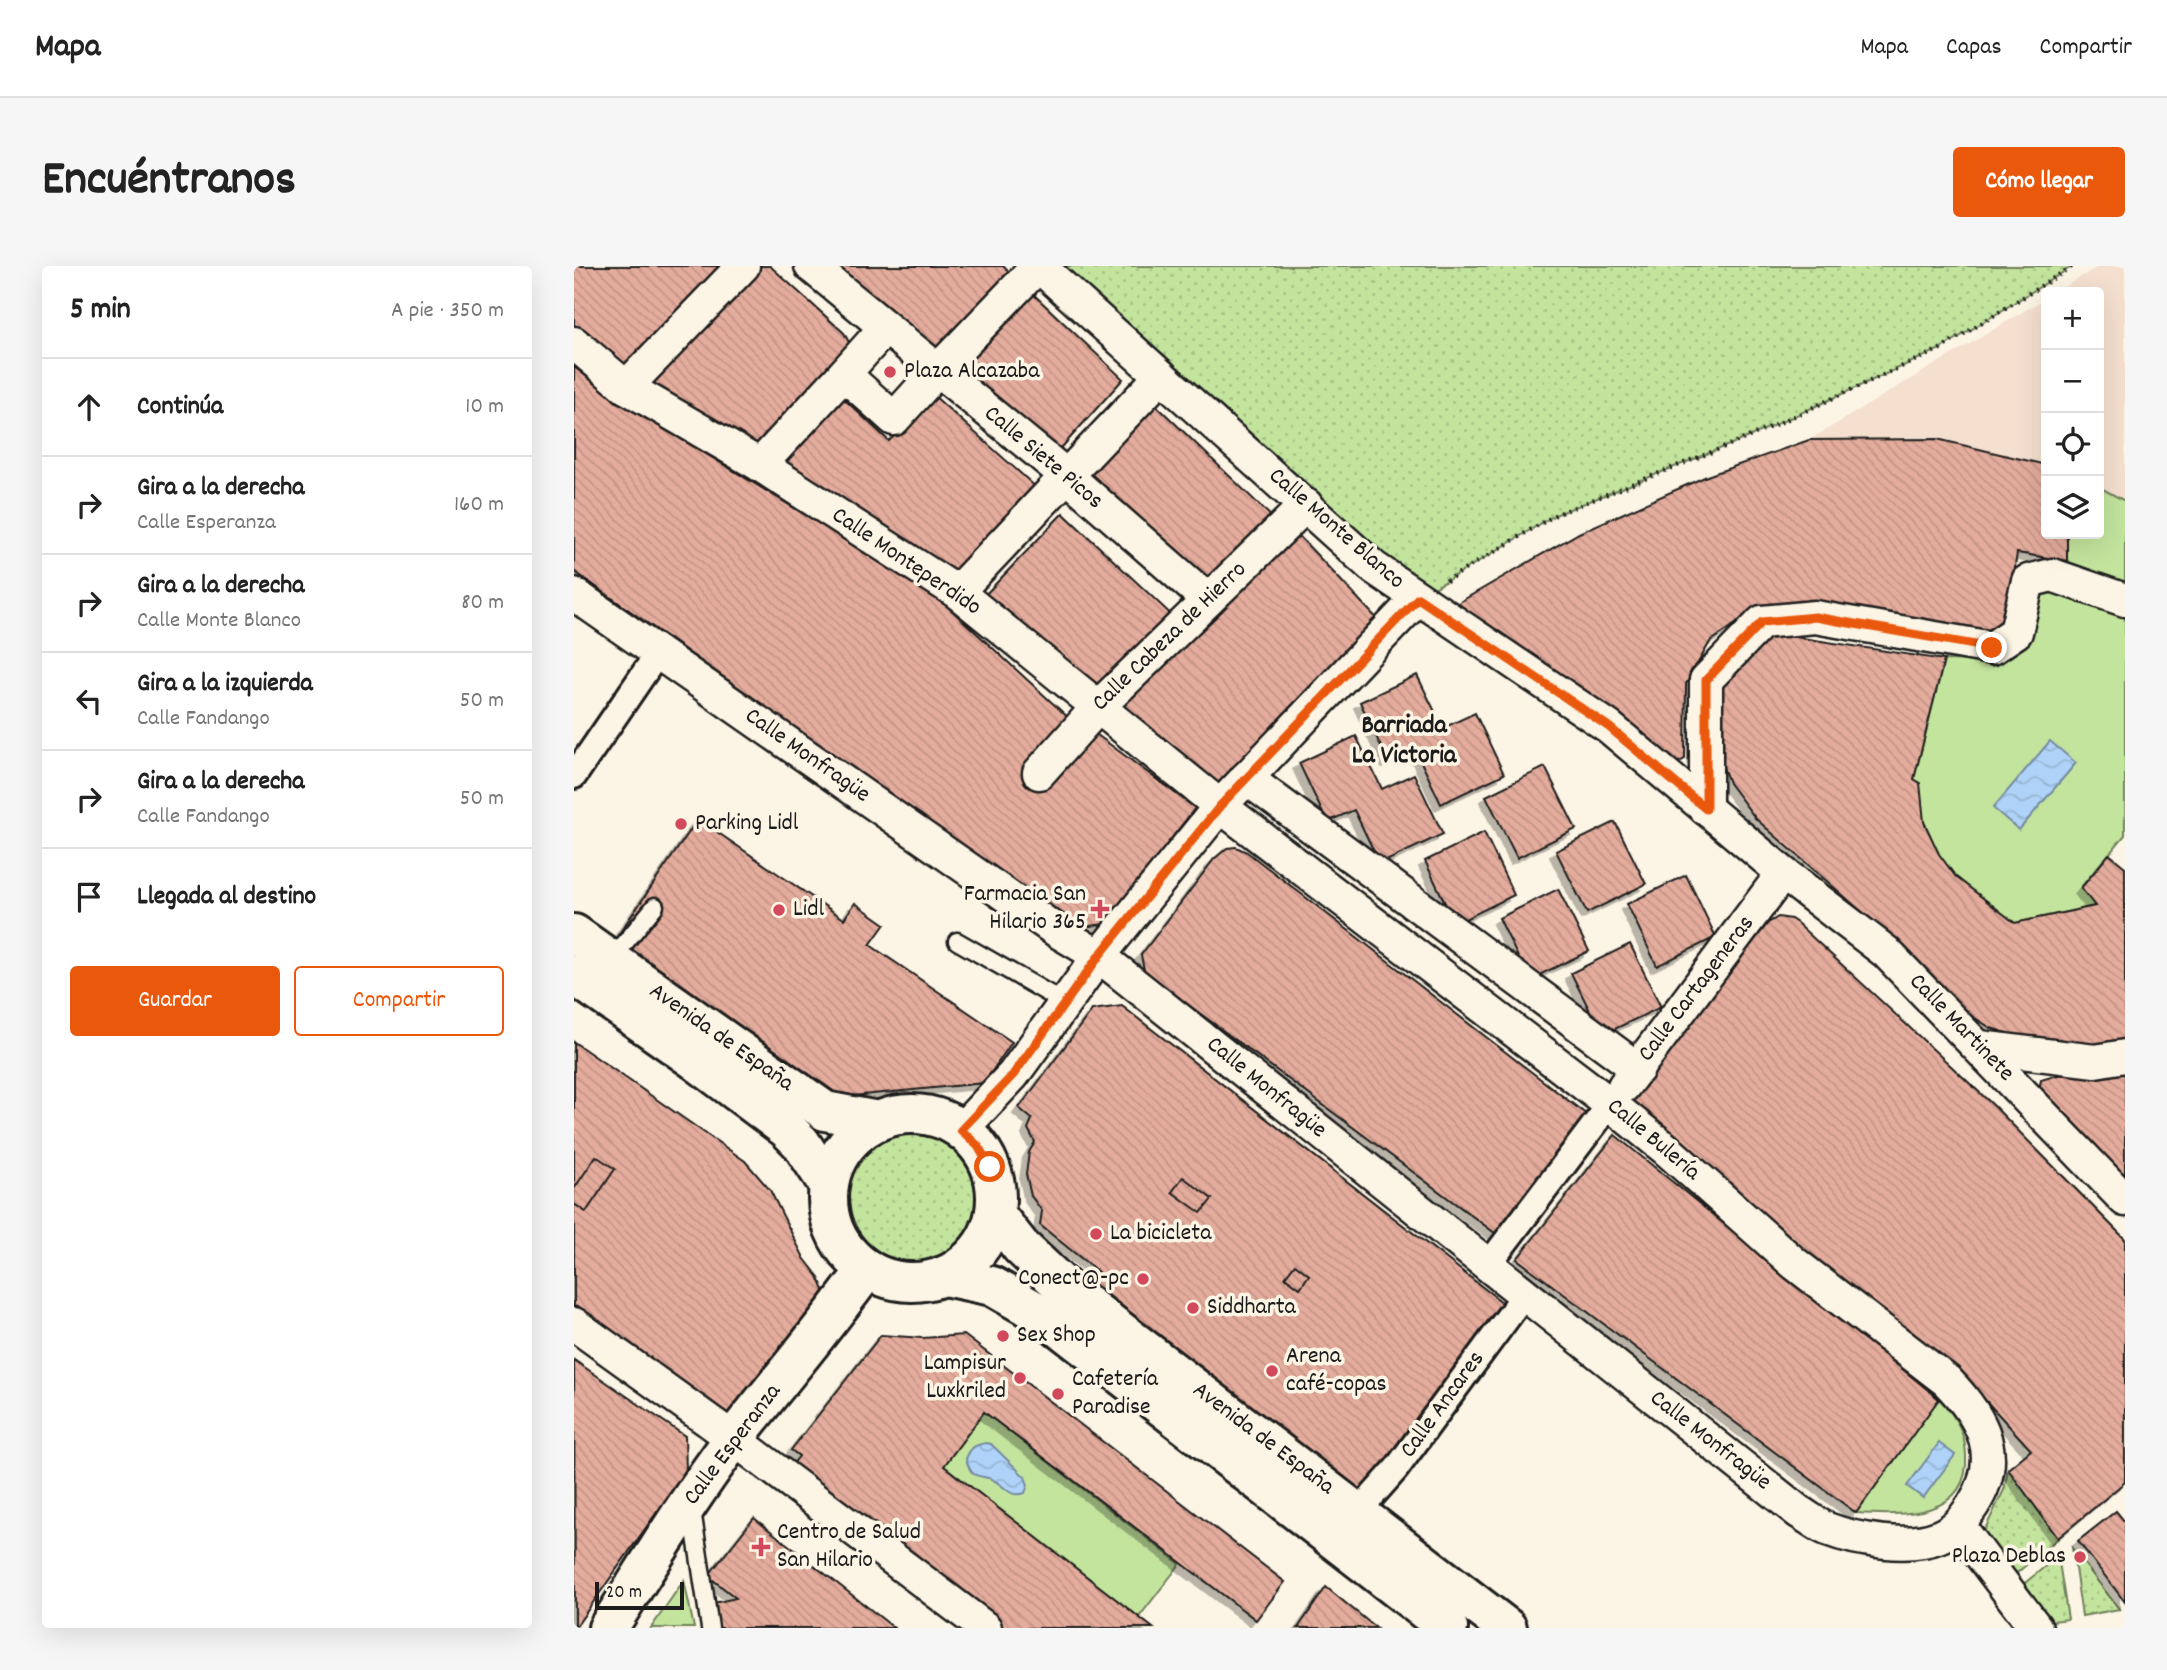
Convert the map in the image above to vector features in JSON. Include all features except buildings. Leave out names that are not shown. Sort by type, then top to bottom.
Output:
[{"type":"main road","name":"Avenida de España","points":[[574,934],[825,1111],[878,1121]]},
{"type":"main road","name":"Avenida de España","points":[[574,975],[787,1129],[801,1143],[828,1184]]},
{"type":"main road","points":[[906,1114],[935,1117],[961,1130],[978,1146],[990,1167],[996,1190],[995,1214],[985,1240],[967,1261],[944,1276],[918,1282],[892,1280],[867,1269],[848,1254],[835,1233],[828,1209],[828,1184],[837,1158],[855,1136],[878,1121],[906,1114]]},
{"type":"main road","name":"Avenida de España","points":[[995,1214],[1021,1247],[1067,1290],[1507,1628]]},
{"type":"main road","name":"Calle Esperanza","points":[[608,1628],[734,1439],[830,1320],[867,1269]]},
{"type":"main road","name":"Avenida de España","points":[[944,1276],[992,1286],[1046,1317],[1448,1628]]},
{"type":"street","points":[[626,387],[743,266]]},
{"type":"street","name":"Calle Siete Picos","points":[[811,266],[1067,476],[1208,600]]},
{"type":"street","points":[[844,374],[894,419],[1039,266]]},
{"type":"street","name":"Calle Monte Blanco","points":[[1039,266],[1373,567],[1609,727],[1783,873]]},
{"type":"street","points":[[760,465],[885,328]]},
{"type":"street","name":"Calle Monteperdido","points":[[574,343],[626,387],[760,465],[957,592],[1220,806]]},
{"type":"street","points":[[957,592],[1161,376]]},
{"type":"street","name":"Calle Cabeza de Hierro","points":[[1039,773],[1098,707],[1306,505]]},
{"type":"street","points":[[1706,809],[1706,680],[1762,622],[1815,617],[1992,648],[2016,632],[2028,581],[2052,575],[2125,600]]},
{"type":"street","name":"Calle Monfragüe","points":[[574,594],[1057,931],[1099,956],[1799,1512],[1826,1528],[1871,1541],[1910,1542],[1936,1538],[1959,1526]]},
{"type":"street","points":[[961,1130],[1013,1075],[1099,956],[1220,806],[1418,598]]},
{"type":"street","points":[[574,776],[658,653]]},
{"type":"street","points":[[1246,778],[1637,1069]]},
{"type":"street","name":"Calle Bulería","points":[[1220,806],[1610,1104],[1666,1149],[1794,1263],[1947,1381],[1965,1399],[1983,1430],[1989,1454],[1987,1472],[1978,1497],[1959,1526]]},
{"type":"street","name":"Calle Cartageneras","points":[[1610,1104],[1783,873]]},
{"type":"street","name":"Calle Martinete","points":[[1783,873],[1886,952],[2125,1199]]},
{"type":"street","points":[[1980,1047],[2095,1061],[2125,1056]]},
{"type":"street","points":[[1488,1265],[1610,1104]]},
{"type":"street","name":"Calle Ancares","points":[[1357,1512],[1396,1469],[1525,1294]]},
{"type":"street","points":[[574,1324],[734,1439],[985,1628]]},
{"type":"street","points":[[1959,1526],[2036,1628]]},
{"type":"lane","points":[[611,960],[655,906]]},
{"type":"lane","points":[[957,942],[1065,1003]]},
{"type":"lane","points":[[691,1500],[710,1628]]},
{"type":"path","points":[[1418,598],[1555,515],[1744,439],[1940,349],[2073,266]]},
{"type":"shaded area","points":[[2099,266],[2125,266],[2125,501],[2104,490],[2104,287],[2064,287]]},
{"type":"shaded area","points":[[2041,301],[2041,464],[1937,439],[1809,440]]},
{"type":"green space","points":[[1039,266],[2073,266],[1940,349],[1744,439],[1555,515],[1418,598]]},
{"type":"green space","points":[[2104,490],[2125,501],[2125,583],[2067,561],[2067,539],[2104,539]]},
{"type":"green space","points":[[2050,585],[2125,610],[2125,835],[2081,888],[2095,906],[2015,923],[1956,877],[1940,858],[1924,822],[1914,779],[1944,660],[1998,661],[2036,595]]},
{"type":"green space","points":[[916,1129],[941,1135],[963,1149],[977,1171],[983,1196],[977,1221],[963,1243],[941,1257],[916,1263],[891,1257],[869,1243],[855,1221],[849,1196],[855,1171],[869,1149],[891,1135]]},
{"type":"green space","points":[[1939,1399],[1955,1418],[1964,1439],[1964,1476],[1957,1491],[1945,1502],[1912,1513],[1856,1513]]},
{"type":"green space","points":[[984,1412],[1180,1564],[1139,1617],[944,1466]]},
{"type":"green space","points":[[2008,1469],[2058,1538],[2012,1577],[1984,1538],[1985,1529],[2004,1490]]},
{"type":"green space","points":[[2072,1548],[2119,1609],[2082,1616]]},
{"type":"green space","points":[[2058,1556],[2068,1619],[2047,1622],[2020,1587]]},
{"type":"green space","points":[[684,1580],[694,1628],[651,1628]]},
{"type":"water","points":[[2050,741],[2076,763],[2019,830],[1993,808]]},
{"type":"water","points":[[1939,1443],[1955,1455],[1923,1498],[1907,1486]]},
{"type":"water","points":[[991,1444],[1025,1477],[1028,1485],[1025,1493],[1012,1493],[990,1478],[972,1472],[966,1459],[973,1448]]},
{"type":"place","name":"Plaza Alcazaba","points":[[890,372]]},
{"type":"place","name":"Parking Lidl","points":[[681,824]]},
{"type":"place","name":"Farmacia San Hilario 365","points":[[1100,909]]},
{"type":"place","name":"Lidl","points":[[779,910]]},
{"type":"place","name":"La bicicleta","points":[[1096,1234]]},
{"type":"place","name":"Conect@-pc","points":[[1143,1279]]},
{"type":"place","name":"Siddharta","points":[[1193,1308]]},
{"type":"place","name":"Sex Shop","points":[[1003,1336]]},
{"type":"place","name":"Arena café-copas","points":[[1272,1371]]},
{"type":"place","name":"Lampisur Luxkriled","points":[[1020,1378]]},
{"type":"place","name":"Cafetería Paradise","points":[[1058,1394]]},
{"type":"place","name":"Centro de Salud San Hilario","points":[[761,1547]]},
{"type":"place","name":"Plaza Deblas","points":[[2080,1557]]},
{"type":"district","name":"Barriada La Victoria","points":[[1404,740]]},
{"type":"route","points":[[990,1167],[978,1146],[961,1130],[1013,1075],[1099,956],[1122,931],[1220,806],[1418,598],[1609,727],[1706,809],[1706,680],[1762,622],[1815,617],[1992,648]]}]
